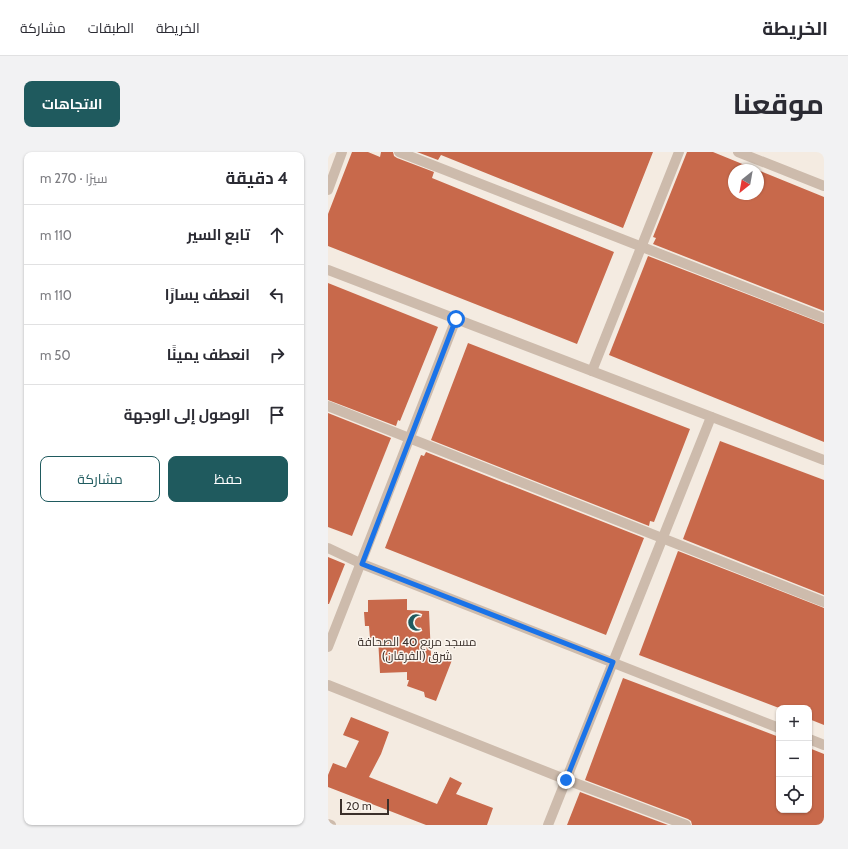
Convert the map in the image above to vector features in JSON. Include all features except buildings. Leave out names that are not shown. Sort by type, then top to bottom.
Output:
[{"type":"street","points":[[328,190],[342,152]]},
{"type":"street","points":[[398,152],[824,318]]},
{"type":"street","points":[[592,371],[679,152]]},
{"type":"street","points":[[738,152],[824,186]]},
{"type":"street","points":[[328,270],[824,460]]},
{"type":"street","points":[[328,647],[362,564],[456,319]]},
{"type":"street","points":[[328,406],[824,602]]},
{"type":"street","points":[[548,825],[711,416]]},
{"type":"street","points":[[328,548],[362,564],[776,727]]},
{"type":"street","points":[[328,685],[566,780],[686,825]]},
{"type":"street","points":[[812,740],[824,745]]},
{"type":"place","name":"مسجد مربع 40 الصحافة شرق (الفرقان)","points":[[417,622]]},
{"type":"route","points":[[456,319],[362,564],[613,662],[566,780]]}]
